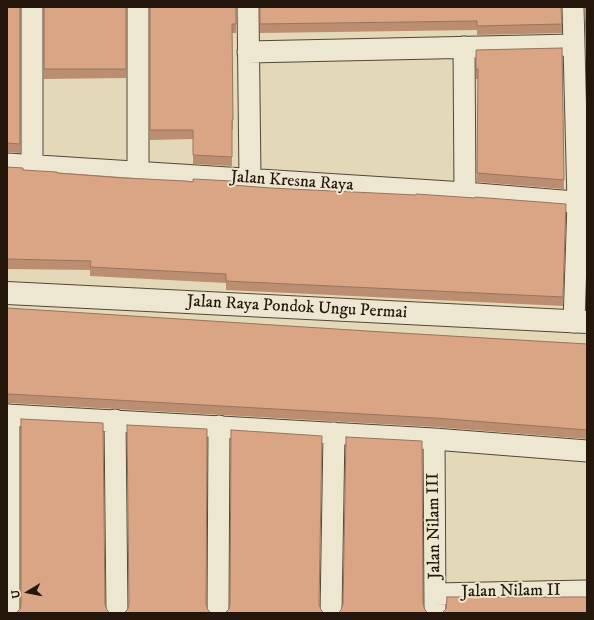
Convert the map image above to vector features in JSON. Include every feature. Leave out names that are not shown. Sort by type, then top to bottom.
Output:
[{"type":"street","points":[[32,7],[32,165]]},
{"type":"street","points":[[138,7],[138,171]]},
{"type":"street","points":[[248,7],[250,179]]},
{"type":"street","points":[[573,7],[582,202],[580,322]]},
{"type":"street","points":[[248,52],[574,45]]},
{"type":"street","points":[[464,47],[465,193]]},
{"type":"street","name":"Jalan Kresna Raya","points":[[7,164],[138,171],[582,202]]},
{"type":"street","name":"Jalan Raya Pondok Ungu Permai","points":[[7,293],[580,322]]},
{"type":"street","points":[[9,613],[8,415],[434,439],[587,451]]},
{"type":"street","points":[[115,420],[117,613]]},
{"type":"street","points":[[218,613],[219,426]]},
{"type":"street","points":[[331,613],[334,433]]},
{"type":"street","name":"Jalan Nilam III","points":[[434,439],[435,603]]},
{"type":"street","name":"Jalan Nilam II","points":[[435,603],[587,591]]},
{"type":"building","points":[[7,7],[20,7],[20,144],[7,143]]},
{"type":"building","points":[[44,7],[126,7],[126,69],[44,69]]},
{"type":"building","points":[[150,7],[236,7],[236,24],[232,24],[232,157],[193,155],[193,130],[150,130]]},
{"type":"building","points":[[260,7],[561,7],[562,24],[477,26],[477,21],[260,24]]},
{"type":"building","points":[[585,7],[587,7],[587,76]]},
{"type":"building","points":[[562,48],[564,180],[477,173],[478,69],[476,69],[476,50]]},
{"type":"building","points":[[7,167],[23,168],[23,170],[124,178],[193,182],[193,179],[232,181],[232,185],[271,188],[475,197],[566,204],[563,297],[226,281],[226,274],[90,267],[91,261],[7,259]]},
{"type":"building","points":[[7,308],[587,344],[587,430],[435,418],[7,394]]},
{"type":"building","points":[[21,419],[103,423],[105,604],[110,613],[16,613],[20,609],[21,604]]},
{"type":"building","points":[[127,425],[207,429],[206,604],[211,613],[124,613],[128,609],[129,604]]},
{"type":"building","points":[[231,430],[322,436],[319,604],[324,613],[225,613],[229,609],[230,604]]},
{"type":"building","points":[[346,437],[422,441],[423,604],[428,613],[338,613],[343,604]]},
{"type":"building","points":[[447,597],[587,597],[587,613],[442,613],[446,609]]}]
